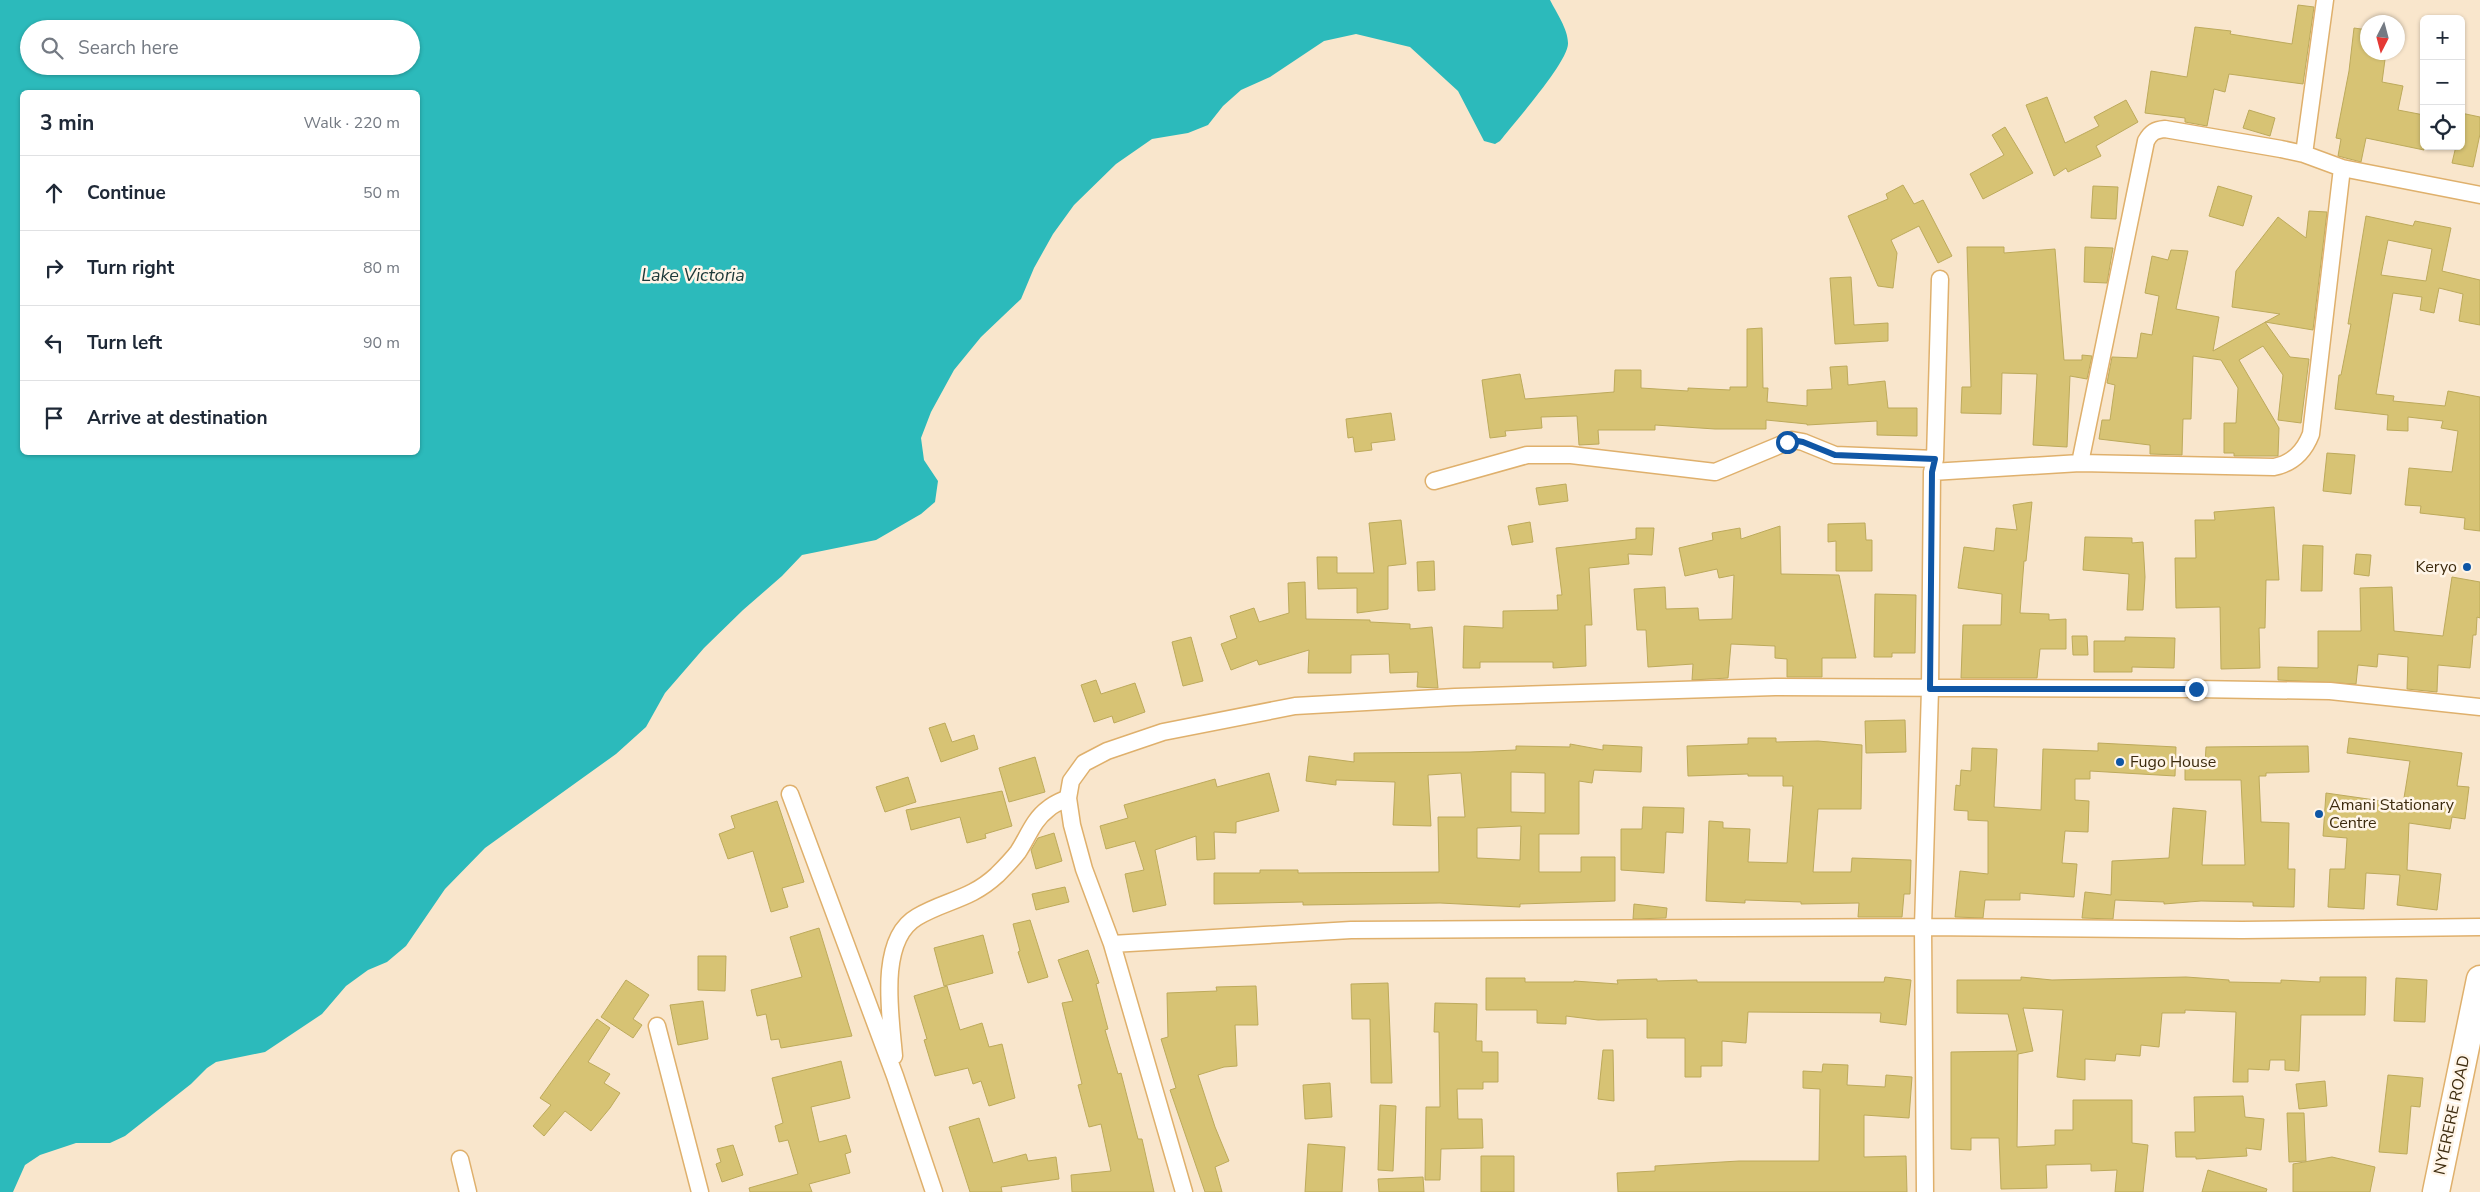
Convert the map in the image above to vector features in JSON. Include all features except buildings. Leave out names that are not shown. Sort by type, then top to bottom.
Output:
[{"type":"main road","name":"NYERERE ROAD","points":[[2436,1192],[2480,979]]},
{"type":"street","points":[[2304,154],[2325,0]]},
{"type":"street","points":[[2080,463],[2146,140],[2155,130],[2166,129],[2304,154],[2342,168],[2480,195]]},
{"type":"street","points":[[1434,482],[1538,454],[1571,455],[1715,472],[1792,440],[1803,442],[1835,455],[1933,465],[2080,463],[2274,467],[2293,460],[2307,445],[2312,424],[2342,168]]},
{"type":"street","points":[[1925,1192],[1923,927],[1930,689],[1933,465],[1940,279]]},
{"type":"street","points":[[1184,1192],[1112,944],[1084,869],[1072,825],[1068,798],[1071,781],[1084,763],[1107,751],[1164,732],[1295,706],[1455,697],[1775,688],[2330,691],[2480,706]]},
{"type":"street","points":[[790,794],[895,1076],[934,1192]]},
{"type":"street","points":[[895,1076],[890,981],[894,946],[900,933],[916,918],[962,900],[984,887],[1017,853],[1037,819],[1048,808],[1068,798]]},
{"type":"street","points":[[1112,944],[1352,930],[1923,927],[2242,930],[2480,926]]},
{"type":"street","points":[[657,1026],[700,1192]]},
{"type":"street","points":[[460,1159],[468,1192]]},
{"type":"water","name":"Lake Victoria","points":[[0,0],[1550,0],[1566,32],[1568,43],[1566,52],[1540,92],[1500,141],[1495,144],[1484,141],[1458,91],[1410,47],[1356,34],[1324,41],[1270,77],[1241,90],[1223,106],[1208,125],[1188,133],[1152,139],[1116,164],[1074,205],[1053,234],[1034,268],[1021,299],[981,337],[954,370],[931,412],[921,438],[924,460],[938,481],[935,502],[921,514],[876,540],[802,555],[704,648],[665,693],[646,727],[616,754],[485,848],[445,889],[406,946],[387,962],[368,970],[346,986],[322,1014],[265,1052],[216,1062],[125,1136],[110,1143],[76,1143],[40,1155],[25,1165],[13,1192],[0,1192]]},
{"type":"place","name":"Keryo","points":[[2467,567]]},
{"type":"place","name":"Fugo House","points":[[2120,762]]},
{"type":"place","name":"Amani Stationary Centre","points":[[2319,814]]},
{"type":"route","points":[[1787,442],[1797,440],[1835,455],[1935,459],[1932,472],[1930,689],[2196,689]]}]
